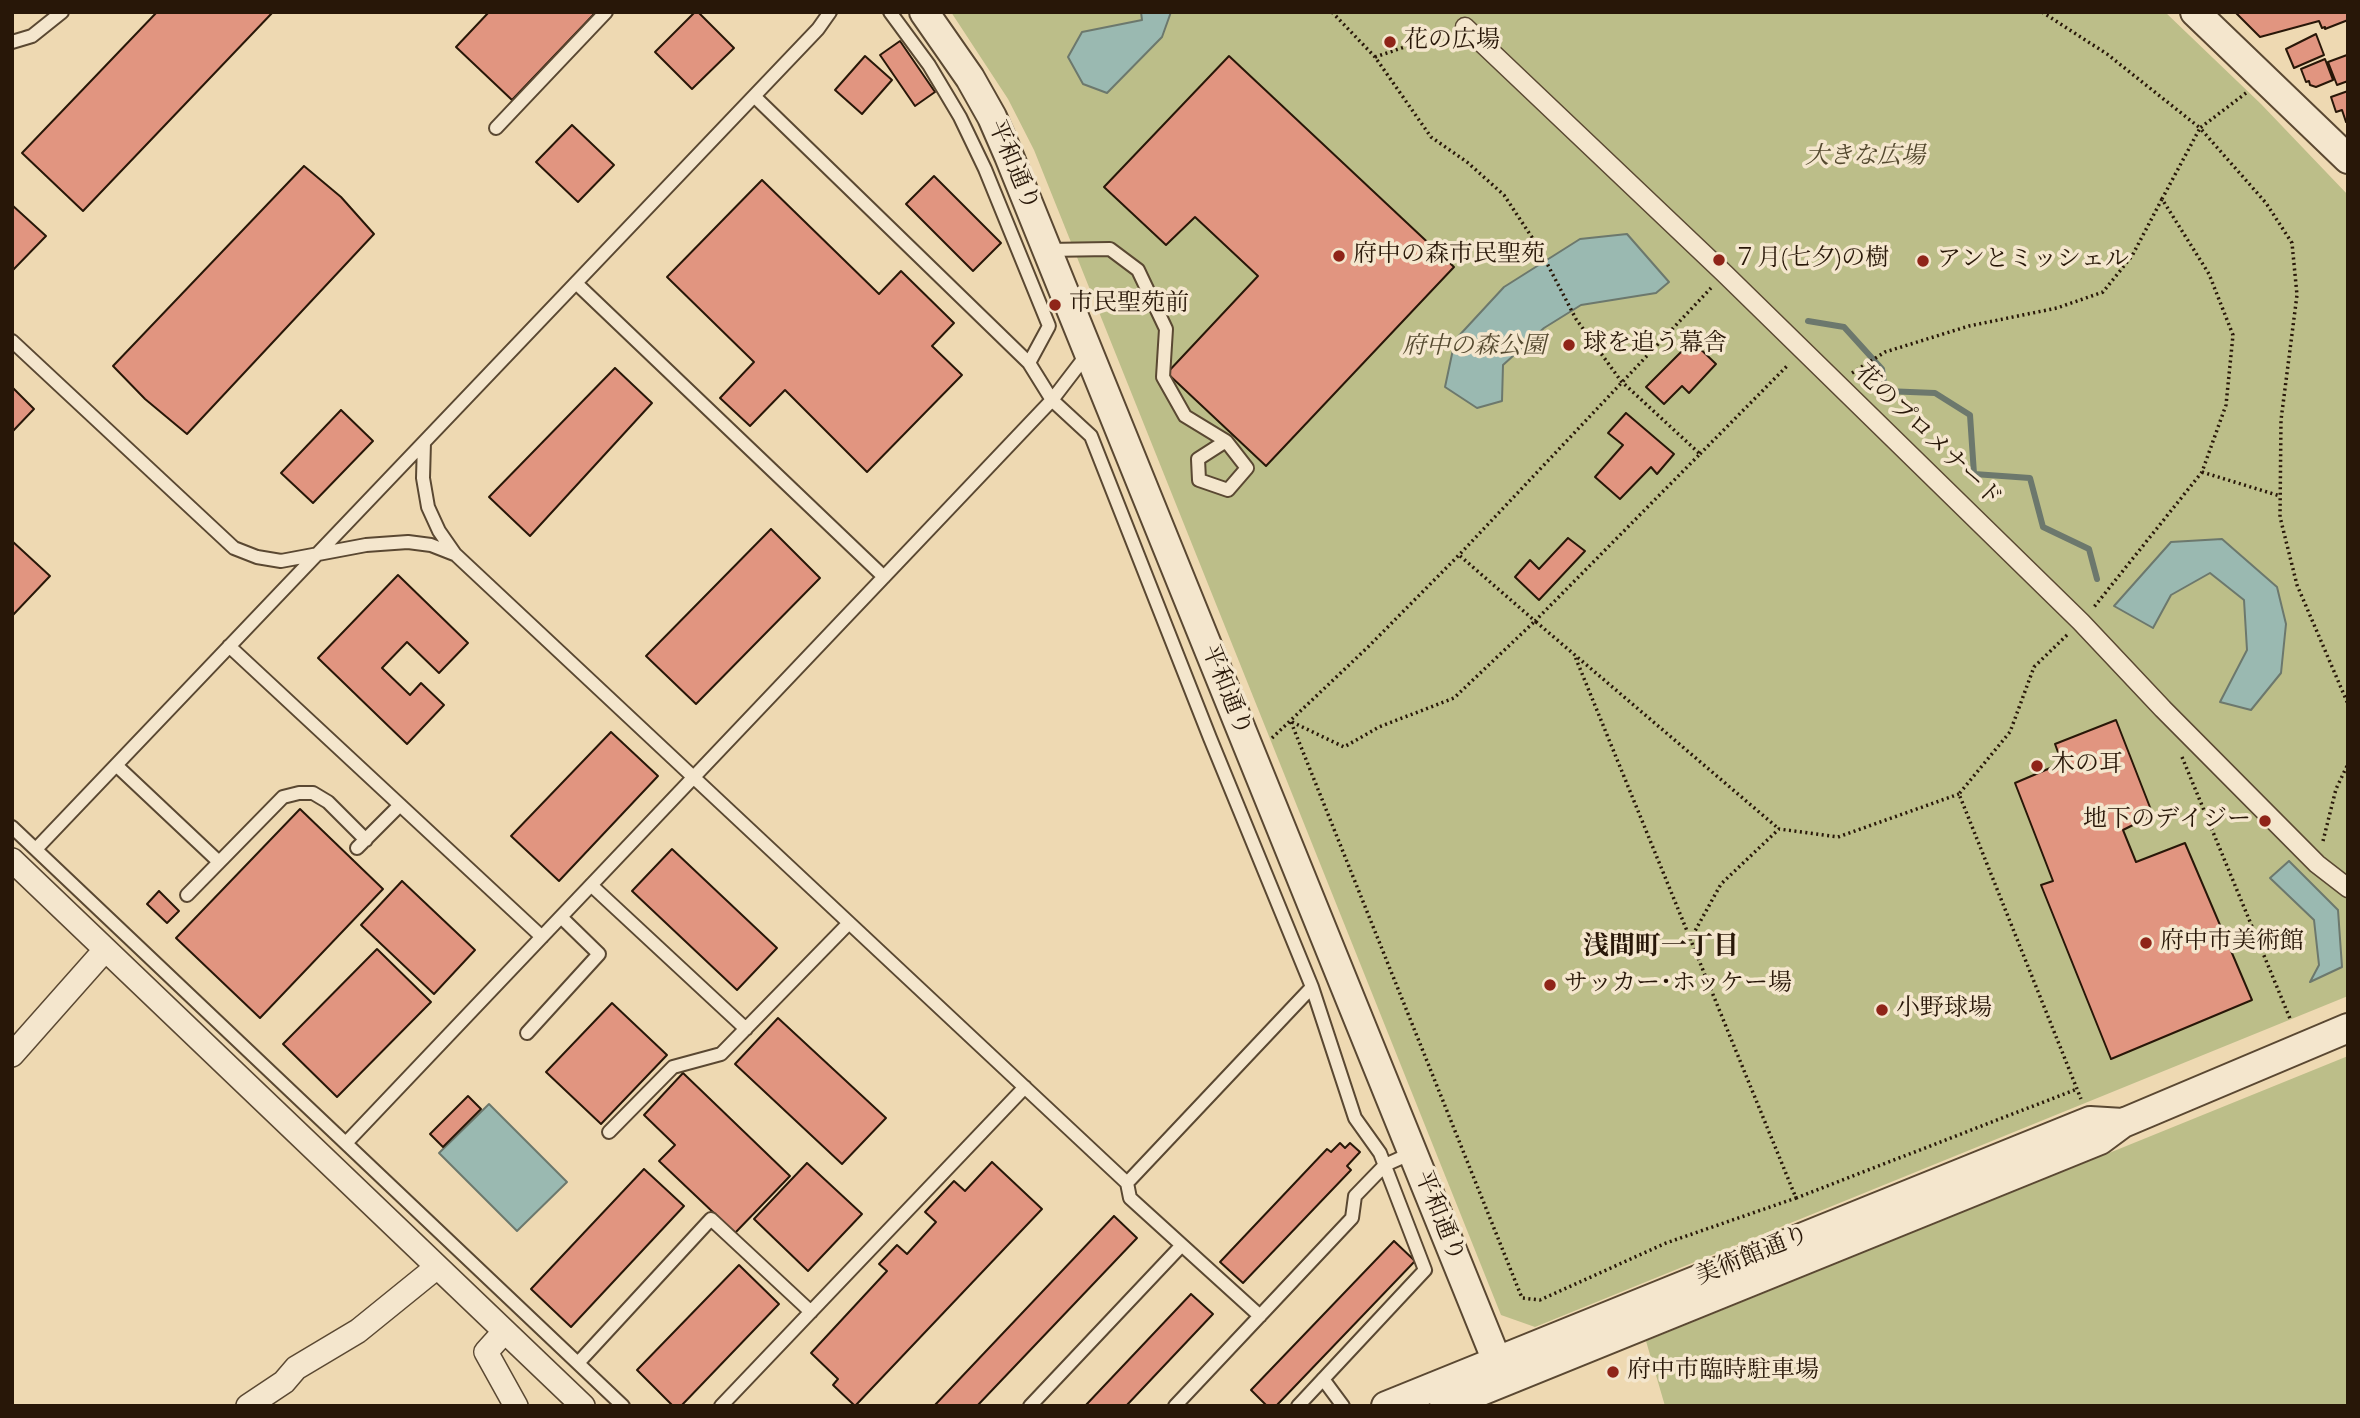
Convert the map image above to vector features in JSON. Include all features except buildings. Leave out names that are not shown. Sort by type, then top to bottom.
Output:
[{"type":"street","name":"平和通り","points":[[923,12],[949,46],[992,117],[1500,1371]]},
{"type":"street","points":[[2195,12],[2348,159]]},
{"type":"street","name":"花のプロメナード","points":[[1465,27],[1838,383],[2081,622],[2163,709],[2318,864],[2348,888]]},
{"type":"street","points":[[12,860],[583,1406]]},
{"type":"street","points":[[12,1055],[105,950]]},
{"type":"street","name":"美術館通り","points":[[1386,1406],[1500,1371],[2090,1121],[2123,1122],[2348,1028]]},
{"type":"street","points":[[248,1406],[284,1382],[296,1368],[358,1331],[437,1267]]},
{"type":"street","points":[[504,1332],[486,1352],[516,1406]]},
{"type":"street","name":"美術館通り","points":[[1444,1406],[1500,1371]]},
{"type":"lane","points":[[12,42],[32,36],[62,12]]},
{"type":"lane","points":[[496,128],[606,12]]},
{"type":"lane","points":[[36,849],[818,29],[830,12]]},
{"type":"lane","points":[[890,12],[929,65],[960,117],[985,169],[1049,326],[1029,363]]},
{"type":"lane","points":[[754,96],[1029,363],[1052,400],[1091,436],[1312,987],[1355,1118],[1380,1153],[1424,1270],[1298,1406]]},
{"type":"lane","points":[[1047,250],[1110,249],[1138,270],[1166,329],[1163,376],[1185,416],[1226,441]]},
{"type":"lane","points":[[576,283],[884,577]]},
{"type":"lane","points":[[12,341],[234,548],[257,557],[281,561],[366,545],[408,541],[431,545],[454,554]]},
{"type":"lane","points":[[346,1143],[1052,400],[1088,353]]},
{"type":"lane","points":[[424,442],[423,478],[428,508],[454,554],[1127,1183],[1130,1198],[1259,1316]]},
{"type":"lane","points":[[229,646],[542,937]]},
{"type":"lane","points":[[116,765],[219,862]]},
{"type":"lane","points":[[187,895],[283,797],[313,793],[328,802],[361,844],[400,805]]},
{"type":"lane","points":[[12,827],[624,1406]]},
{"type":"lane","points":[[591,885],[746,1029]]},
{"type":"lane","points":[[527,1033],[599,954],[561,917]]},
{"type":"lane","points":[[609,1132],[673,1067],[721,1054],[849,923]]},
{"type":"lane","points":[[1127,1183],[1312,987]]},
{"type":"lane","points":[[721,1406],[1025,1087]]},
{"type":"lane","points":[[1175,1406],[1352,1218],[1355,1196],[1385,1165],[1412,1153]]},
{"type":"lane","points":[[578,1363],[711,1219],[811,1312]]},
{"type":"lane","points":[[1030,1406],[1182,1245]]},
{"type":"lane","points":[[1323,1379],[1343,1406]]},
{"type":"path","points":[[1332,12],[1375,57],[1431,137],[1467,162],[1504,195],[1539,248],[1576,319],[1621,381],[1700,454]]},
{"type":"path","points":[[2042,12],[2107,54],[2200,128],[2266,203],[2292,243],[2297,295],[2281,420],[2280,517],[2297,585],[2348,704]]},
{"type":"path","points":[[1375,57],[1465,27]]},
{"type":"path","points":[[2200,128],[2265,79]]},
{"type":"path","points":[[1838,383],[1885,352],[1969,326],[2057,308],[2103,292],[2132,256],[2162,200]]},
{"type":"path","points":[[1251,757],[1292,722],[1460,555],[1621,381],[1725,274]]},
{"type":"path","points":[[1292,722],[1344,747],[1379,727],[1454,698],[1535,621],[1803,350]]},
{"type":"path","points":[[2202,472],[2280,496]]},
{"type":"path","points":[[1460,555],[1779,829],[1838,837],[1959,794]]},
{"type":"path","points":[[1574,654],[1796,1198]]},
{"type":"path","points":[[1292,722],[1522,1298],[1540,1300],[1666,1243],[1796,1198],[2077,1089]]},
{"type":"path","points":[[2178,746],[2291,1021]]},
{"type":"path","points":[[2318,864],[2336,789],[2348,764]]},
{"type":"path","points":[[1690,940],[1721,884],[1779,829]]},
{"type":"green space","name":"府中の森公園","points":[[951,12],[2165,12],[2261,104],[2348,195],[2348,996],[1535,1327],[1501,1315],[1034,150],[1008,99]]},
{"type":"green space","points":[[2348,1056],[2348,1406],[1665,1406],[1646,1341]]},
{"type":"water","points":[[1141,12],[1171,12],[1162,37],[1107,93],[1083,84],[1068,57],[1082,32],[1142,20]]},
{"type":"water","points":[[1627,234],[1669,282],[1656,293],[1581,305],[1544,328],[1503,365],[1502,401],[1477,408],[1445,387],[1455,340],[1504,287],[1580,239]]},
{"type":"water","points":[[2222,539],[2277,587],[2286,624],[2281,673],[2251,710],[2220,702],[2247,650],[2244,600],[2210,573],[2171,595],[2153,628],[2114,606],[2171,542]]},
{"type":"water","points":[[2289,861],[2338,910],[2342,967],[2310,982],[2319,965],[2314,920],[2270,878]]},
{"type":"water","points":[[489,1104],[567,1182],[517,1231],[439,1153]]},
{"type":"waterway","points":[[1808,321],[1844,327],[1882,369],[1885,391],[1935,393],[1970,415],[1974,474],[2030,478],[2043,527],[2089,549],[2097,579]]},
{"type":"place","name":"花の広場","points":[[1390,42]]},
{"type":"place","name":"府中の森市民聖苑","points":[[1339,256]]},
{"type":"place","name":"７月(七夕)の樹","points":[[1719,260]]},
{"type":"place","name":"アンとミッシェル","points":[[1923,261]]},
{"type":"place","name":"市民聖苑前","points":[[1055,305]]},
{"type":"place","name":"球を追う幕舎","points":[[1569,345]]},
{"type":"place","name":"木の耳","points":[[2037,766]]},
{"type":"place","name":"地下のデイジー","points":[[2265,821]]},
{"type":"place","name":"府中市美術館","points":[[2146,943]]},
{"type":"place","name":"サッカー･ホッケー場","points":[[1550,985]]},
{"type":"place","name":"小野球場","points":[[1882,1010]]},
{"type":"place","name":"府中市臨時駐車場","points":[[1613,1372]]},
{"type":"district","name":"浅間町一丁目","points":[[1661,949]]},
{"type":"park label","name":"大きな広場","points":[[1865,158]]}]
